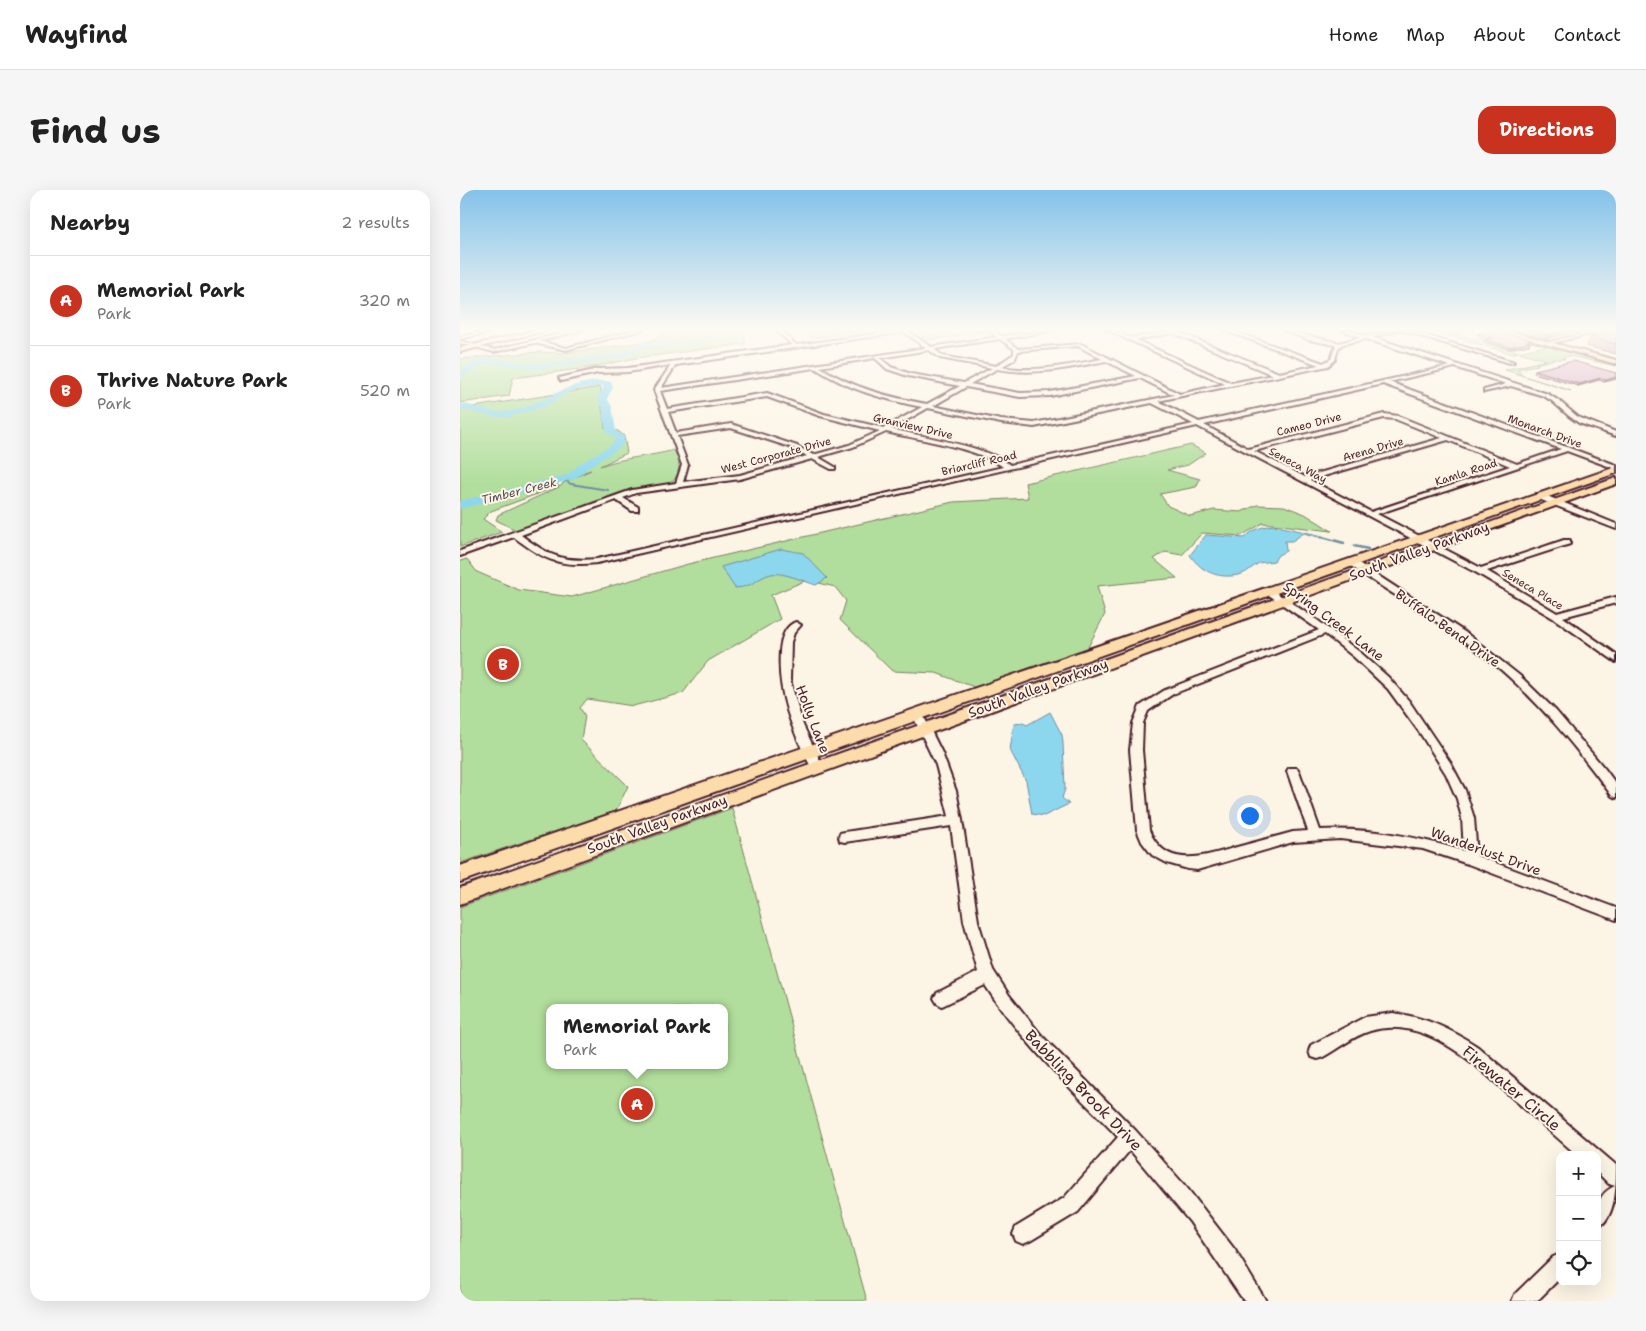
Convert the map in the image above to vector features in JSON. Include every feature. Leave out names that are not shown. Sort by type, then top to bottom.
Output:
[{"type":"main road","name":"South Valley Parkway","points":[[460,874],[1616,468]]},
{"type":"main road","name":"South Valley Parkway","points":[[460,896],[1616,480]]},
{"type":"main road","points":[[534,848],[535,868]]},
{"type":"street","points":[[662,382],[657,390],[684,465],[679,484]]},
{"type":"street","points":[[657,390],[714,382]]},
{"type":"street","points":[[840,382],[858,390],[927,406],[1005,422],[1034,425],[1245,382]]},
{"type":"street","points":[[946,382],[1011,394],[1036,396],[1111,382]]},
{"type":"street","name":"West Corporate Drive","points":[[460,554],[617,497],[648,488],[733,479],[814,457],[865,440],[973,382]]},
{"type":"street","points":[[1153,382],[1180,396]]},
{"type":"street","points":[[1223,382],[1230,385]]},
{"type":"street","name":"Briarcliff Road","points":[[515,534],[550,559],[572,563],[596,561],[1383,382]]},
{"type":"street","name":"Monarch Drive","points":[[1383,382],[1616,468]]},
{"type":"street","points":[[1504,382],[1551,397],[1561,403],[1572,415],[1582,422],[1616,434]]},
{"type":"street","points":[[1486,391],[1511,384]]},
{"type":"street","name":"Granview Drive","points":[[665,411],[767,394],[808,411],[978,452],[998,460],[1008,467]]},
{"type":"street","name":"Seneca Way","points":[[1153,401],[1302,480],[1433,546]]},
{"type":"street","name":"Cameo Drive","points":[[1247,451],[1384,416],[1396,417],[1517,466]]},
{"type":"street","points":[[674,435],[731,426],[795,447],[833,468]]},
{"type":"street","name":"Arena Drive","points":[[1302,480],[1448,438]]},
{"type":"street","name":"Kamla Road","points":[[1371,514],[1567,449]]},
{"type":"street","points":[[733,479],[736,488]]},
{"type":"street","points":[[1540,496],[1614,525]]},
{"type":"street","points":[[617,497],[635,509]]},
{"type":"street","points":[[1480,571],[1568,542]]},
{"type":"street","name":"Seneca Place","points":[[1433,546],[1480,571],[1556,616],[1616,659]]},
{"type":"street","name":"Buffalo Bend Drive","points":[[1351,562],[1437,617],[1503,666],[1569,732],[1616,792]]},
{"type":"street","name":"Spring Creek Lane","points":[[1269,591],[1326,631],[1367,663],[1390,685],[1414,715],[1452,774],[1468,818],[1471,859]]},
{"type":"street","points":[[1556,616],[1616,600]]},
{"type":"street","name":"Holly Lane","points":[[796,626],[790,629],[786,640],[783,663],[784,682],[790,705],[808,752],[817,767]]},
{"type":"street","name":"Wanderlust Drive","points":[[1326,631],[1169,692],[1156,699],[1144,709],[1140,715],[1136,750],[1143,830],[1145,838],[1155,850],[1171,860],[1183,864],[1197,864],[1293,837],[1362,836],[1423,844],[1471,859],[1616,914]]},
{"type":"street","name":"Babbling Brook Drive","points":[[917,714],[946,774],[956,820],[964,891],[974,935],[987,976],[1041,1049],[1130,1137],[1172,1184],[1229,1257],[1256,1301]]},
{"type":"street","points":[[1293,772],[1316,836]]},
{"type":"street","points":[[845,837],[956,820]]},
{"type":"street","points":[[942,998],[987,976]]},
{"type":"street","name":"Firewater Circle","points":[[1317,1052],[1369,1023],[1394,1020],[1420,1025],[1449,1037],[1481,1059],[1586,1151]]},
{"type":"street","points":[[1023,1234],[1071,1204],[1130,1137]]},
{"type":"street","points":[[1601,1164],[1616,1177]]},
{"type":"street","points":[[1601,1215],[1616,1195]]},
{"type":"street","points":[[1522,1301],[1556,1268]]},
{"type":"green space","points":[[460,382],[512,382],[509,396],[460,403]]},
{"type":"green space","points":[[601,387],[605,428],[618,431],[624,436],[627,453],[600,466],[674,450],[679,467],[675,479],[671,483],[619,493],[518,531],[496,520],[498,515],[561,486],[563,483],[591,470],[553,481],[559,486],[491,511],[483,519],[502,532],[460,547],[460,409]]},
{"type":"green space","points":[[1191,445],[1206,453],[1188,465],[1167,470],[1200,479],[1196,487],[1160,494],[1168,506],[1190,516],[1214,510],[1241,512],[1257,505],[1284,506],[1305,514],[1332,531],[1263,523],[1241,536],[1202,533],[1182,555],[1165,552],[1154,559],[1177,578],[1097,586],[1105,614],[1086,651],[1007,678],[974,687],[936,673],[892,671],[840,620],[846,601],[835,587],[807,580],[771,595],[780,619],[708,661],[683,693],[633,706],[587,699],[580,708],[585,716],[581,740],[628,786],[616,811],[460,863],[460,561],[467,559],[477,572],[519,590],[572,597],[688,564],[953,502],[1028,498],[1025,483]]},
{"type":"green space","points":[[732,808],[867,1301],[460,1301],[460,907]]},
{"type":"water","points":[[1273,525],[1323,536],[1322,538],[1304,533],[1292,541],[1285,541],[1286,551],[1278,555],[1274,561],[1259,563],[1244,573],[1234,576],[1213,574],[1206,571],[1190,555],[1206,535],[1245,538],[1254,530]]},
{"type":"water","points":[[781,549],[803,553],[827,578],[816,585],[775,573],[747,586],[735,588],[721,567]]},
{"type":"water","points":[[1050,712],[1062,735],[1065,789],[1062,798],[1069,804],[1044,816],[1032,814],[1026,781],[1010,750],[1014,724],[1023,723],[1027,725]]},
{"type":"waterway","name":"Timber Creek","points":[[460,406],[494,415],[508,414],[541,405],[564,391],[576,387],[608,384],[609,388],[603,396],[603,400],[607,407],[611,432],[620,437],[618,444],[612,449],[585,465],[571,477],[561,481],[525,487],[460,505]]},
{"type":"waterway","points":[[564,480],[571,484],[608,490]]},
{"type":"waterway","points":[[1322,537],[1344,543]]},
{"type":"waterway","points":[[1354,546],[1368,549]]},
{"type":"place","name":"Thrive Nature Park","points":[[503,664]]},
{"type":"place","name":"Memorial Park","points":[[637,1104]]}]
